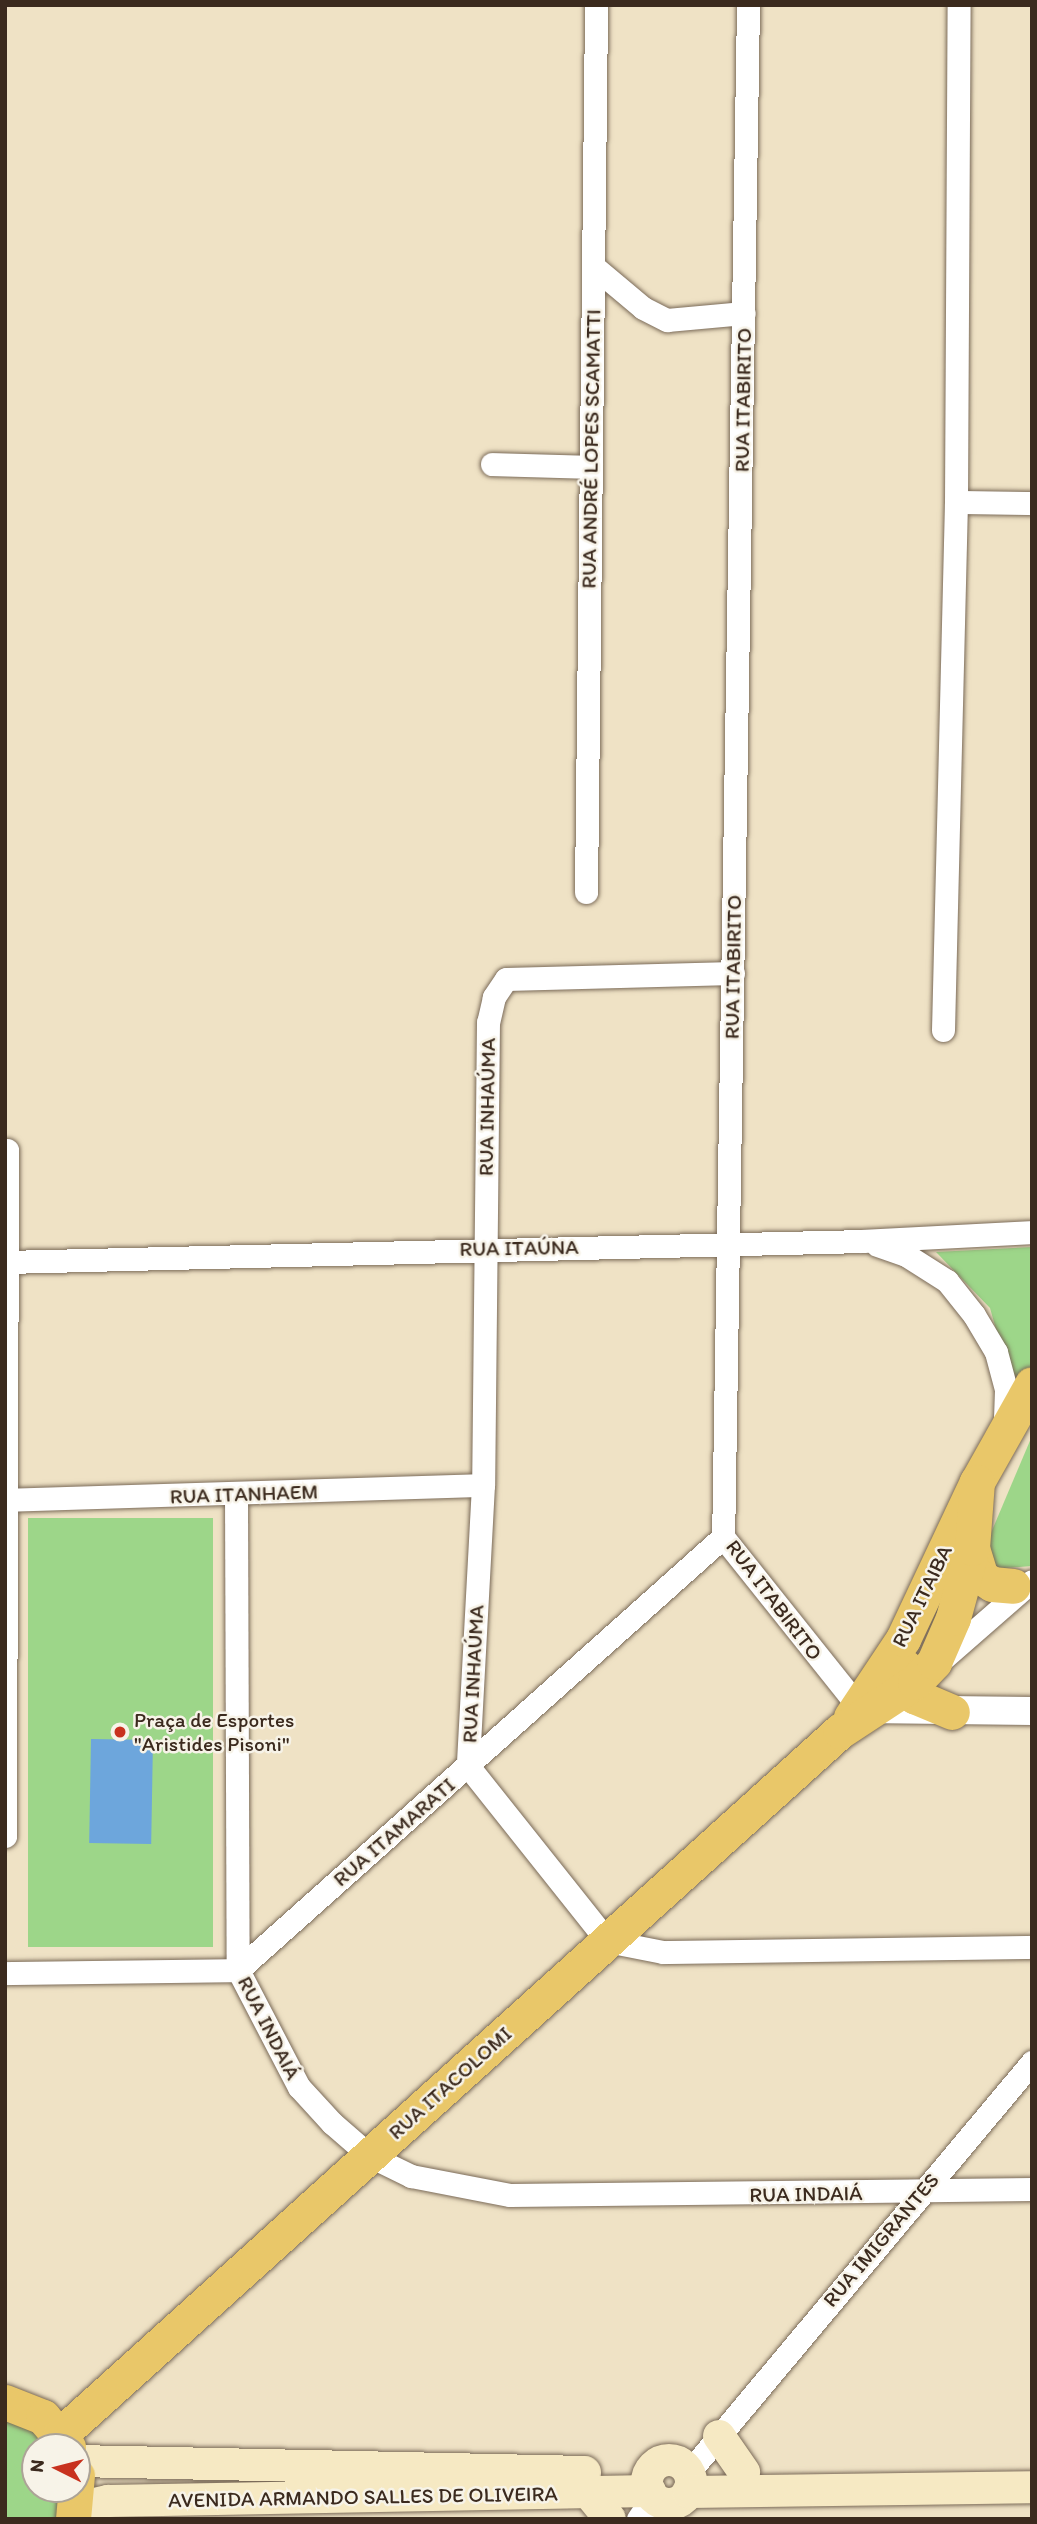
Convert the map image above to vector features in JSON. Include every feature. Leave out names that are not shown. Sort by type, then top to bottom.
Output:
[{"type":"main road","name":"RUA ITAIBA","points":[[857,1716],[903,1639],[977,1482],[1032,1384]]},
{"type":"main road","name":"RUA ITAIBA","points":[[857,1716],[911,1685],[934,1662],[959,1595],[972,1548],[977,1482]]},
{"type":"main road","points":[[972,1548],[981,1577],[992,1584],[1026,1582]]},
{"type":"main road","points":[[920,1604],[959,1595]]},
{"type":"main road","points":[[903,1639],[911,1685],[924,1704],[952,1712]]},
{"type":"main road","name":"RUA ITACOLOMI","points":[[84,2433],[370,2155],[857,1716]]},
{"type":"main road","points":[[5,2402],[43,2417],[56,2433]]},
{"type":"main road","points":[[725,2428],[744,2472]]},
{"type":"main road","name":"AVENIDA ARMANDO SALLES DE OLIVEIRA","points":[[91,2450],[667,2490],[744,2472],[805,2481],[1032,2487]]},
{"type":"main road","name":"AVENIDA ARMANDO SALLES DE OLIVEIRA","points":[[91,2500],[589,2493],[1032,2466]]},
{"type":"main road","points":[[589,2493],[610,2519]]},
{"type":"street","name":"RUA ANDRÉ LOPES SCAMATTI","points":[[586,892],[596,5]]},
{"type":"street","name":"RUA ITABIRITO","points":[[748,5],[723,1537],[857,1716]]},
{"type":"street","points":[[943,1030],[956,502],[959,5]]},
{"type":"street","points":[[593,266],[643,308],[667,320],[744,313]]},
{"type":"street","points":[[492,464],[592,467]]},
{"type":"street","points":[[956,502],[1032,503]]},
{"type":"street","name":"RUA INHAÚMA","points":[[607,1941],[468,1766],[483,1485],[488,1022],[494,997],[506,979],[733,973]]},
{"type":"street","points":[[5,1836],[7,1150]]},
{"type":"street","name":"RUA ITAÚNA","points":[[7,1262],[863,1241],[1032,1232]]},
{"type":"street","points":[[863,1241],[906,1255],[947,1281],[974,1315],[996,1352],[1006,1390],[1005,1434]]},
{"type":"street","name":"RUA ITANHAEM","points":[[7,1500],[236,1495],[483,1485]]},
{"type":"street","name":"RUA INDAIÁ","points":[[236,1495],[238,1970],[299,2087],[370,2155],[411,2176],[510,2195],[1032,2189]]},
{"type":"street","name":"RUA ITAMARATI","points":[[238,1970],[723,1537]]},
{"type":"street","points":[[959,1595],[1026,1582]]},
{"type":"street","points":[[911,1685],[1026,1582]]},
{"type":"street","points":[[857,1716],[1032,1711]]},
{"type":"street","points":[[607,1941],[663,1952],[1032,1947]]},
{"type":"street","points":[[5,1973],[238,1970]]},
{"type":"street","name":"RUA IMIGRANTES","points":[[667,2490],[725,2428],[920,2192],[1032,2062]]},
{"type":"green space","points":[[1032,1247],[1032,1370],[1016,1400],[990,1308],[936,1252]]},
{"type":"green space","points":[[1032,1436],[1032,1566],[991,1569],[985,1547]]},
{"type":"green space","name":"Praça de Esportes \"Aristides Pisoni\"","points":[[28,1518],[213,1518],[213,1947],[28,1947]]},
{"type":"green space","points":[[5,2407],[42,2433],[21,2433],[21,2503],[71,2503],[68,2519],[5,2519]]},
{"type":"water","points":[[91,1739],[153,1740],[151,1844],[89,1843]]},
{"type":"place","name":"Praça de Esportes \"Aristides Pisoni\"","points":[[120,1732]]}]
